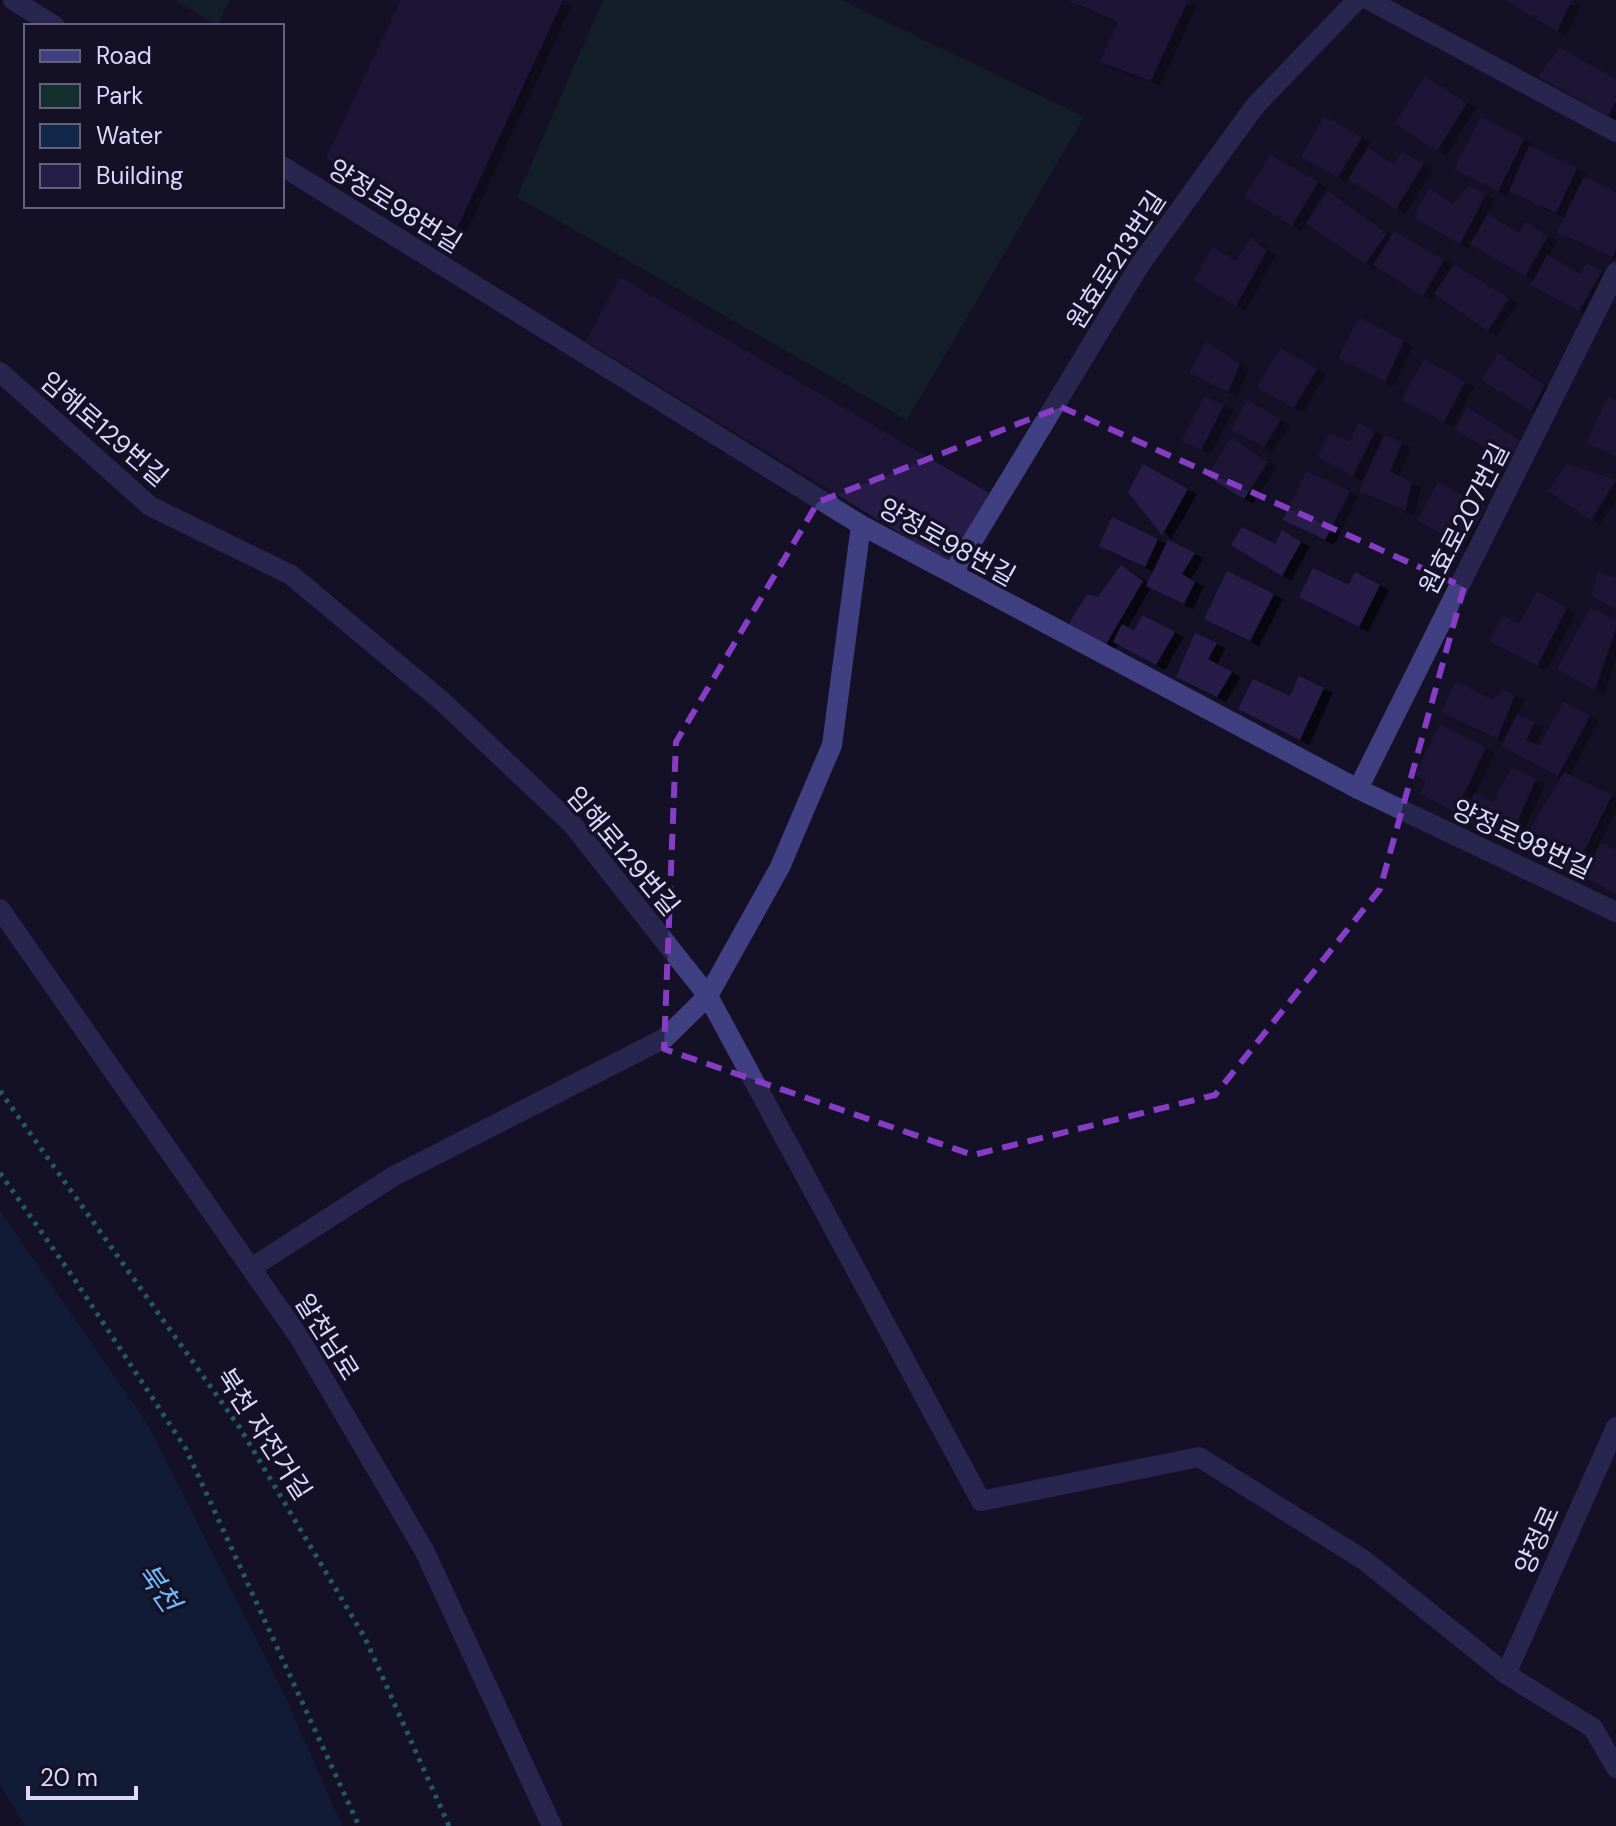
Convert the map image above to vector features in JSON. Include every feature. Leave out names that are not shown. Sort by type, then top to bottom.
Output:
[{"type":"street","points":[[13,0],[52,24]]},
{"type":"street","name":"원효로213번길","points":[[953,573],[1141,263],[1255,106],[1357,0]]},
{"type":"street","points":[[1369,0],[1616,132]]},
{"type":"street","name":"양정로98번길","points":[[284,167],[861,525],[1358,789],[1616,912]]},
{"type":"street","name":"원효로207번길","points":[[1358,789],[1616,272]]},
{"type":"street","name":"임해로129번길","points":[[0,372],[150,506],[291,575],[443,702],[572,824],[708,996],[981,1501],[1199,1457],[1364,1560],[1506,1674]]},
{"type":"street","points":[[251,1268],[394,1176],[665,1038],[708,996],[780,867],[832,745],[861,525]]},
{"type":"street","name":"알천남로","points":[[0,909],[299,1337],[424,1550],[552,1826]]},
{"type":"street","name":"양정로","points":[[1506,1674],[1616,1427]]},
{"type":"street","points":[[1506,1674],[1593,1728],[1616,1768]]},
{"type":"path","name":"북천 자전거길","points":[[0,1091],[240,1428],[365,1638],[449,1826]]},
{"type":"path","points":[[0,1173],[73,1277],[186,1449],[359,1826]]},
{"type":"highlighted area","points":[[1061,407],[1464,587],[1380,889],[1215,1095],[973,1155],[664,1049],[676,742],[818,502]]},
{"type":"green space","points":[[175,0],[230,0],[215,24]]},
{"type":"green space","points":[[603,0],[841,0],[1084,117],[907,420],[517,197]]},
{"type":"water","name":"북천","points":[[0,1210],[148,1425],[287,1700],[342,1826],[25,1826],[0,1785]]},
{"type":"building","points":[[401,0],[563,0],[457,228],[326,158]]},
{"type":"building","points":[[1068,0],[1188,0],[1151,81],[1100,62],[1118,22]]},
{"type":"building","points":[[1505,0],[1572,0],[1557,31]]},
{"type":"building","points":[[1560,48],[1616,79],[1616,101],[1608,116],[1538,76]]},
{"type":"building","points":[[1425,76],[1467,103],[1437,151],[1395,123]]},
{"type":"building","points":[[1324,116],[1362,137],[1338,177],[1301,157]]},
{"type":"building","points":[[1481,117],[1524,139],[1498,191],[1454,169]]},
{"type":"building","points":[[1529,146],[1577,168],[1556,213],[1509,191]]},
{"type":"building","points":[[1368,148],[1394,164],[1402,152],[1424,164],[1396,209],[1348,179]]},
{"type":"building","points":[[1270,155],[1318,182],[1292,226],[1244,196]]},
{"type":"building","points":[[1584,177],[1616,192],[1616,249],[1612,257],[1557,232]]},
{"type":"building","points":[[1469,185],[1486,194],[1460,244],[1413,217],[1430,188],[1453,204]]},
{"type":"building","points":[[1328,191],[1387,233],[1365,264],[1306,223]]},
{"type":"building","points":[[1488,214],[1519,233],[1525,222],[1548,236],[1525,276],[1470,244]]},
{"type":"building","points":[[1394,231],[1444,260],[1423,296],[1373,265]]},
{"type":"building","points":[[1251,238],[1267,250],[1236,306],[1193,280],[1213,247],[1236,261]]},
{"type":"building","points":[[1547,255],[1581,274],[1586,263],[1602,271],[1579,311],[1531,285]]},
{"type":"building","points":[[1454,264],[1509,298],[1488,331],[1434,294]]},
{"type":"building","points":[[620,277],[989,493],[954,566],[586,341]]},
{"type":"building","points":[[1359,317],[1404,341],[1385,382],[1338,358]]},
{"type":"building","points":[[1206,341],[1240,364],[1228,392],[1189,373]]},
{"type":"building","points":[[1280,348],[1317,369],[1294,408],[1257,387]]},
{"type":"building","points":[[1498,353],[1545,385],[1531,411],[1481,380]]},
{"type":"building","points":[[1424,359],[1465,382],[1444,422],[1402,400]]},
{"type":"building","points":[[1204,396],[1224,405],[1201,450],[1182,441]]},
{"type":"building","points":[[1608,397],[1616,401],[1616,457],[1586,443]]},
{"type":"building","points":[[1247,400],[1281,419],[1264,447],[1231,430]]},
{"type":"building","points":[[1467,407],[1522,441],[1511,462],[1455,430]]},
{"type":"building","points":[[1358,423],[1375,431],[1353,476],[1317,457],[1329,433],[1350,442]]},
{"type":"building","points":[[1384,435],[1402,442],[1390,472],[1412,482],[1405,511],[1359,491]]},
{"type":"building","points":[[1231,437],[1268,462],[1244,499],[1207,476]]},
{"type":"building","points":[[1143,464],[1188,489],[1162,535],[1128,492]]},
{"type":"building","points":[[1567,464],[1616,480],[1591,520],[1548,491]]},
{"type":"building","points":[[1306,471],[1350,491],[1325,540],[1283,520]]},
{"type":"building","points":[[1438,482],[1486,507],[1464,546],[1417,520]]},
{"type":"building","points":[[1112,517],[1158,539],[1145,567],[1099,546]]},
{"type":"building","points":[[1242,527],[1275,544],[1282,530],[1301,542],[1282,576],[1231,545]]},
{"type":"building","points":[[1168,540],[1195,553],[1182,574],[1195,582],[1184,604],[1146,586]]},
{"type":"building","points":[[1121,565],[1143,581],[1102,651],[1067,627],[1087,594],[1098,597]]},
{"type":"building","points":[[1313,568],[1349,585],[1355,572],[1380,585],[1359,627],[1299,597]]},
{"type":"building","points":[[1227,571],[1274,594],[1250,641],[1204,619]]},
{"type":"building","points":[[1598,572],[1616,578],[1616,610],[1591,595]]},
{"type":"building","points":[[1537,591],[1567,608],[1537,666],[1489,641],[1502,615],[1519,624]]},
{"type":"building","points":[[1590,608],[1616,620],[1595,690],[1557,669]]},
{"type":"building","points":[[1142,615],[1175,632],[1156,665],[1113,642],[1122,624],[1134,631]]},
{"type":"building","points":[[1195,633],[1217,643],[1208,659],[1232,672],[1217,697],[1176,677]]},
{"type":"building","points":[[1299,676],[1324,688],[1300,740],[1238,709],[1253,679],[1290,696]]},
{"type":"building","points":[[1456,681],[1493,700],[1503,690],[1515,695],[1497,739],[1441,712]]},
{"type":"building","points":[[1563,702],[1590,716],[1558,776],[1501,746],[1517,714],[1535,722],[1526,740],[1539,746]]},
{"type":"building","points":[[1440,725],[1486,748],[1455,812],[1420,794],[1426,781],[1415,775]]},
{"type":"building","points":[[1512,767],[1536,779],[1509,841],[1462,821],[1474,793],[1493,802]]},
{"type":"building","points":[[1564,772],[1612,795],[1572,875],[1521,845]]},
{"type":"building","points":[[1602,842],[1616,850],[1616,894],[1583,876]]}]
